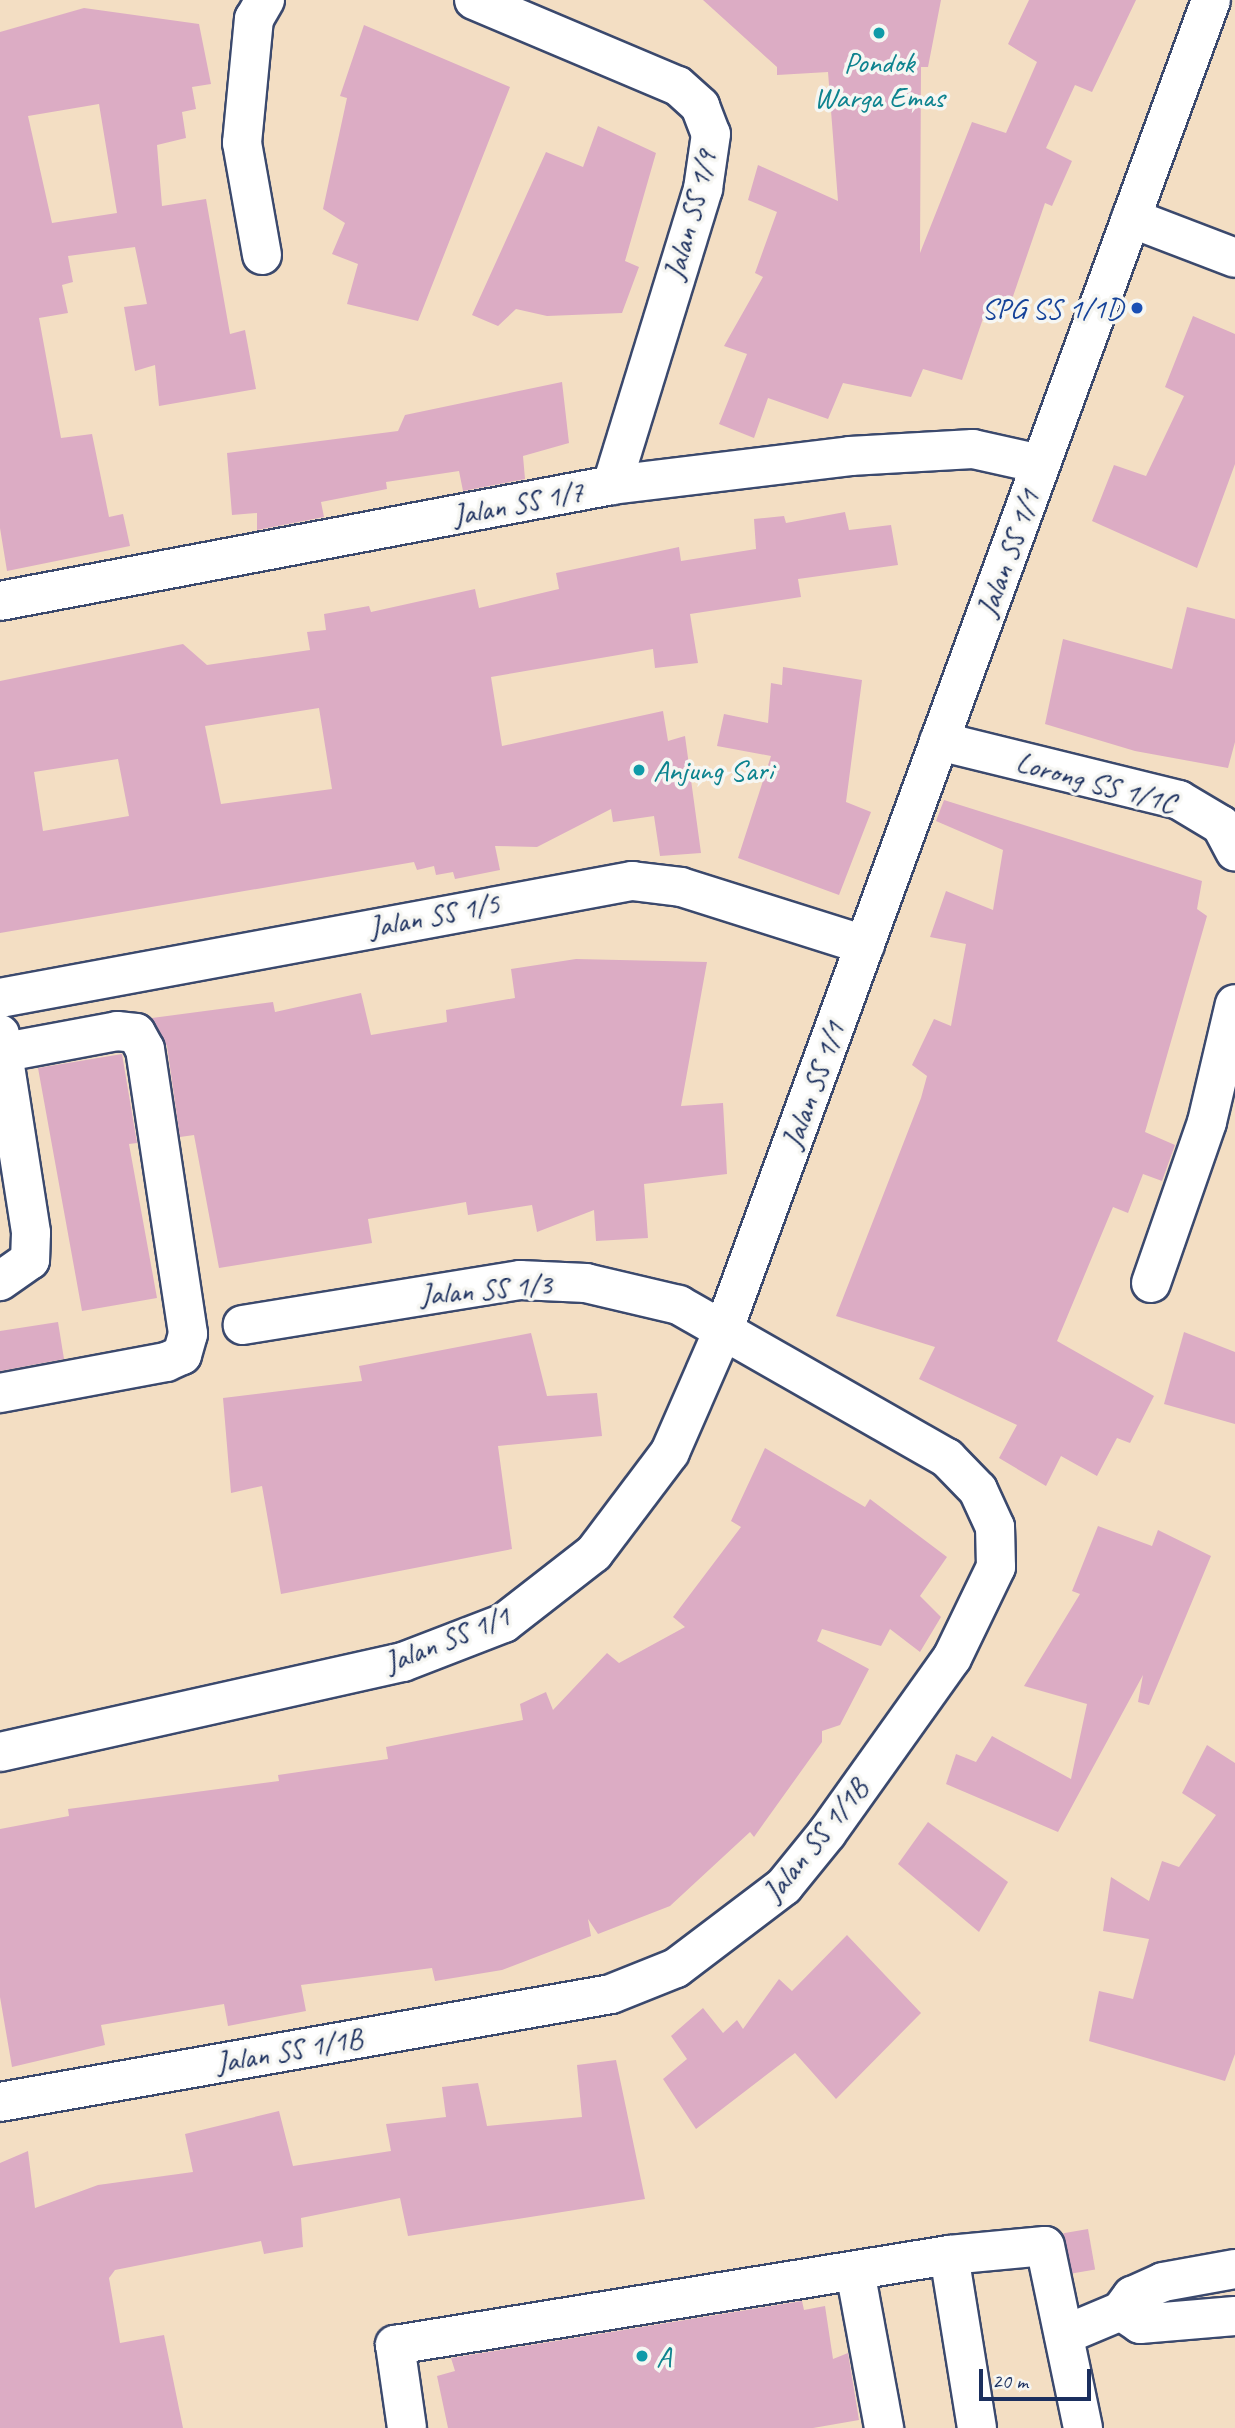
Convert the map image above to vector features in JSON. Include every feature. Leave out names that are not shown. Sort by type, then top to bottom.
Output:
[{"type":"street","points":[[261,255],[242,143],[254,19],[265,0]]},
{"type":"street","name":"Jalan SS 1/9","points":[[474,0],[678,86],[700,106],[711,134],[703,189],[612,485]]},
{"type":"street","name":"Jalan SS 1/1","points":[[0,1752],[403,1662],[504,1623],[594,1553],[670,1452],[725,1326],[1211,0]]},
{"type":"street","points":[[1131,218],[1235,258]]},
{"type":"street","name":"Jalan SS 1/7","points":[[0,601],[612,485],[850,456],[973,449],[1040,464]]},
{"type":"street","name":"Lorong SS 1/1C","points":[[939,741],[1179,800],[1221,825],[1235,851]]},
{"type":"street","name":"Jalan SS 1/5","points":[[0,998],[632,881],[681,887],[864,945]]},
{"type":"street","points":[[1151,1283],[1207,1122],[1235,1004]]},
{"type":"street","points":[[0,1280],[30,1260],[31,1233],[1,1046],[117,1031],[136,1033],[145,1049],[188,1334],[182,1355],[166,1362],[0,1393]]},
{"type":"street","name":"Jalan SS 1/3","points":[[243,1325],[520,1280],[600,1286],[679,1305],[725,1326]]},
{"type":"street","name":"Jalan SS 1/1B","points":[[0,2102],[611,1994],[676,1968],[784,1886],[970,1628],[996,1567],[996,1527],[978,1490],[947,1458],[725,1326]]},
{"type":"street","points":[[407,2428],[395,2345],[949,2255],[1045,2246],[1083,2428]]},
{"type":"street","points":[[949,2255],[977,2428]]},
{"type":"street","points":[[1064,2335],[1121,2311],[1132,2296],[1163,2282],[1235,2269]]},
{"type":"street","points":[[855,2270],[884,2428]]},
{"type":"street","points":[[1121,2311],[1140,2324],[1235,2316]]},
{"type":"building","points":[[703,0],[941,0],[928,67],[921,67],[920,253],[972,122],[1006,133],[1037,62],[1008,44],[1029,0],[1136,0],[1092,92],[1075,85],[1046,148],[1072,161],[1052,206],[1045,203],[1010,305],[990,298],[962,380],[923,369],[911,397],[843,383],[828,419],[768,398],[754,438],[719,424],[747,354],[724,346],[763,277],[755,273],[777,212],[748,200],[758,165],[838,201],[828,72],[777,75],[777,67]]},
{"type":"building","points":[[84,8],[199,24],[211,84],[192,87],[196,109],[182,112],[186,138],[157,145],[162,206],[206,199],[230,334],[245,330],[256,389],[159,406],[155,365],[135,371],[124,307],[147,304],[135,247],[68,256],[73,282],[62,285],[68,313],[39,318],[61,438],[92,434],[109,517],[123,514],[130,546],[7,571],[0,528],[0,32]],"holes":[[[99,104],[117,213],[52,223],[28,116]]]},
{"type":"building","points":[[364,25],[510,87],[418,321],[347,304],[358,264],[332,254],[345,223],[323,209],[347,98],[340,96]]},
{"type":"building","points":[[598,126],[656,153],[625,261],[639,267],[622,313],[547,316],[516,309],[498,326],[472,315],[546,152],[583,167]]},
{"type":"building","points":[[1193,316],[1235,334],[1235,464],[1197,568],[1092,521],[1114,465],[1146,476],[1184,396],[1165,387]]},
{"type":"building","points":[[562,382],[569,443],[523,456],[525,479],[463,491],[459,471],[386,482],[387,489],[321,502],[324,517],[257,530],[257,513],[232,515],[227,453],[398,431],[405,415]]},
{"type":"building","points":[[845,512],[849,530],[891,525],[898,565],[798,579],[801,597],[690,614],[698,663],[655,668],[653,649],[491,677],[502,746],[663,711],[668,741],[685,736],[701,853],[660,856],[654,816],[613,822],[611,809],[537,847],[495,846],[500,870],[455,879],[453,872],[436,875],[434,866],[417,870],[414,862],[0,933],[0,681],[183,644],[207,665],[310,650],[307,632],[326,630],[324,614],[369,606],[371,612],[475,589],[479,608],[559,589],[556,573],[679,547],[681,561],[756,549],[754,519],[784,516],[786,523]],"holes":[[[319,708],[332,789],[221,804],[205,726]],[[118,759],[129,816],[43,831],[34,772]]]},
{"type":"building","points":[[1187,607],[1235,619],[1235,742],[1228,768],[1135,751],[1045,724],[1063,639],[1172,669]]},
{"type":"building","points":[[783,667],[862,680],[846,802],[871,812],[839,895],[738,858],[771,756],[717,746],[724,714],[768,723],[771,683],[782,685]]},
{"type":"building","points":[[944,800],[1202,881],[1197,909],[1207,916],[1145,1132],[1175,1145],[1162,1181],[1143,1174],[1128,1213],[1113,1207],[1057,1341],[1154,1396],[1130,1443],[1117,1438],[1097,1476],[1061,1456],[1046,1486],[999,1458],[1017,1425],[919,1379],[935,1347],[836,1316],[921,1098],[927,1076],[912,1065],[934,1019],[951,1026],[966,944],[930,937],[946,891],[993,910],[1003,850],[936,821]]},
{"type":"building","points":[[576,959],[707,962],[681,1106],[723,1103],[727,1174],[644,1184],[648,1238],[596,1241],[594,1210],[537,1232],[532,1205],[468,1215],[466,1202],[368,1219],[372,1243],[219,1268],[194,1135],[180,1137],[167,1046],[152,1018],[273,1002],[275,1012],[361,993],[371,1035],[447,1022],[446,1010],[515,998],[511,969]]},
{"type":"building","points":[[122,1054],[137,1143],[129,1144],[157,1298],[82,1311],[38,1068]]},
{"type":"building","points":[[58,1322],[64,1359],[0,1371],[0,1331]]},
{"type":"building","points":[[1184,1332],[1235,1352],[1235,1424],[1164,1404]]},
{"type":"building","points":[[531,1333],[547,1396],[597,1393],[602,1436],[498,1446],[512,1549],[281,1594],[262,1486],[231,1493],[223,1398],[362,1381],[359,1366]]},
{"type":"building","points":[[765,1448],[865,1507],[870,1499],[947,1557],[920,1596],[941,1617],[920,1652],[890,1629],[881,1646],[822,1629],[817,1641],[869,1669],[840,1725],[822,1731],[822,1742],[754,1837],[750,1832],[670,1906],[598,1934],[588,1919],[591,1936],[502,1970],[435,1981],[432,1968],[301,1985],[306,2011],[228,2026],[224,2004],[101,2025],[105,2045],[12,2067],[0,1997],[0,1829],[69,1816],[68,1809],[279,1781],[278,1775],[388,1759],[386,1747],[523,1720],[520,1704],[546,1692],[553,1710],[607,1653],[619,1663],[685,1627],[673,1617],[741,1527],[731,1521]]},
{"type":"building","points":[[1098,1526],[1152,1546],[1158,1530],[1211,1556],[1149,1705],[1138,1702],[1143,1675],[1058,1832],[946,1784],[956,1754],[976,1762],[992,1736],[1071,1779],[1087,1704],[1024,1686],[1080,1594],[1072,1591]]},
{"type":"building","points":[[1207,1745],[1235,1763],[1235,2054],[1225,2081],[1089,2041],[1099,1991],[1133,1999],[1149,1939],[1103,1931],[1111,1877],[1149,1901],[1162,1861],[1179,1867],[1216,1815],[1182,1793]]},
{"type":"building","points":[[928,1822],[1008,1882],[979,1932],[898,1864]]},
{"type":"building","points":[[847,1935],[921,2013],[836,2099],[795,2053],[696,2129],[663,2079],[687,2059],[671,2036],[703,2008],[723,2033],[737,2020],[743,2029],[779,1979],[792,1991]]},
{"type":"building","points":[[616,2060],[645,2199],[408,2236],[400,2198],[301,2218],[303,2247],[264,2254],[261,2241],[115,2270],[109,2278],[120,2343],[164,2335],[183,2428],[0,2428],[0,2163],[28,2151],[35,2208],[98,2185],[193,2172],[185,2134],[279,2111],[293,2166],[391,2151],[386,2124],[446,2117],[442,2087],[478,2083],[487,2126],[582,2117],[577,2065]]},
{"type":"building","points":[[1088,2229],[1095,2269],[1070,2274],[1063,2233]]},
{"type":"building","name":"A","points":[[802,2301],[804,2310],[825,2306],[833,2359],[848,2353],[859,2420],[813,2428],[448,2428],[437,2376],[455,2371],[451,2358]]},
{"type":"place","name":"Pondok Warga Emas","points":[[879,33]]},
{"type":"place","name":"SPG SS 1/1D","points":[[1137,308]]},
{"type":"place","name":"Anjung Sari","points":[[639,770]]},
{"type":"place","name":"A","points":[[642,2356]]}]
